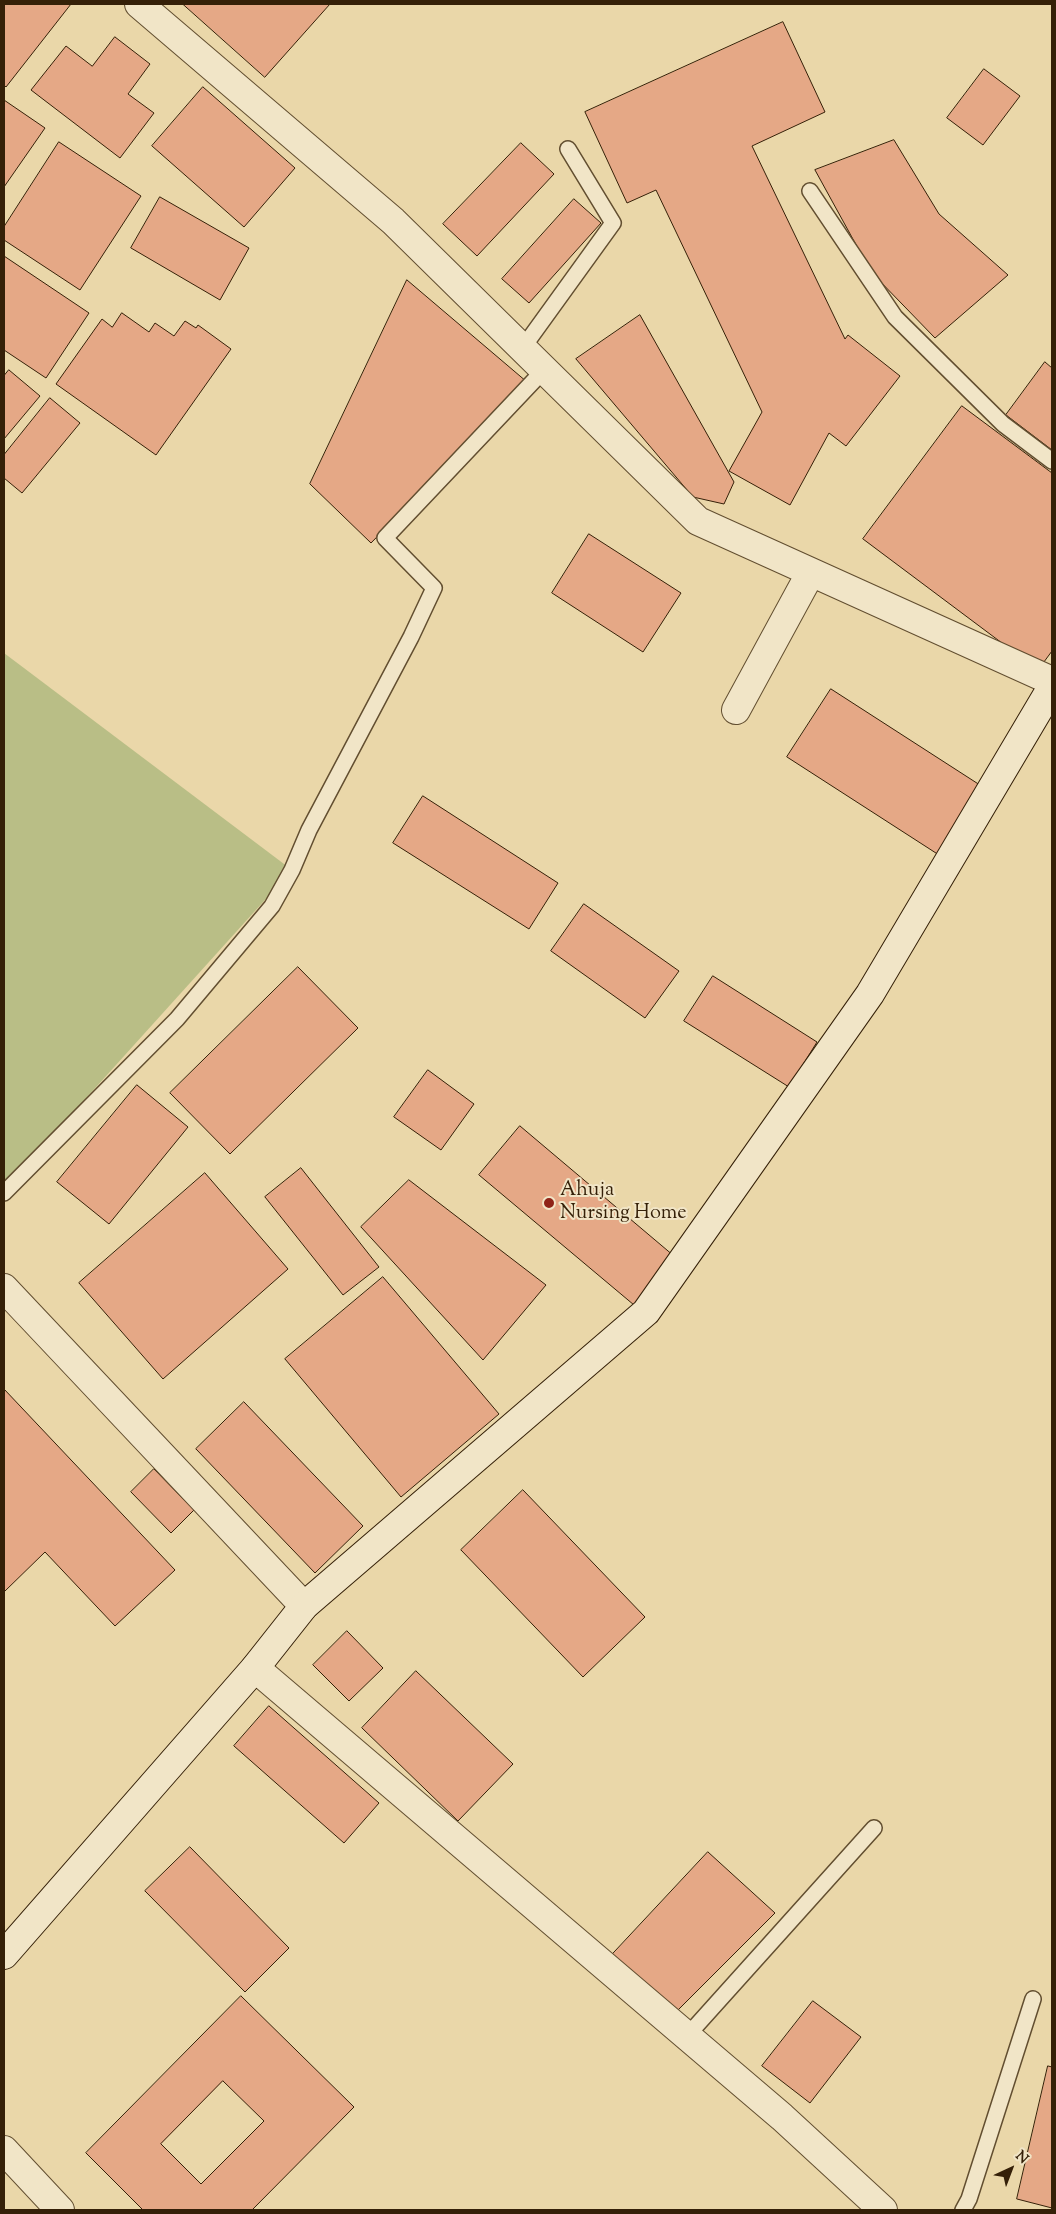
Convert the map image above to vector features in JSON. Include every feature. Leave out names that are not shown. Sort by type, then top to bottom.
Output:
[{"type":"street","points":[[139,4],[393,221],[698,521],[1052,681]]},
{"type":"street","points":[[736,710],[811,572]]},
{"type":"street","points":[[4,1955],[255,1668],[304,1606],[646,1312],[870,994],[1052,687]]},
{"type":"street","points":[[4,1288],[304,1606]]},
{"type":"street","points":[[255,1668],[782,2117],[883,2210]]},
{"type":"street","points":[[4,2150],[60,2210]]},
{"type":"lane","points":[[522,349],[613,223],[568,149]]},
{"type":"lane","points":[[810,191],[896,317],[1003,424],[1052,461]]},
{"type":"lane","points":[[4,1193],[177,1019],[272,906],[292,870],[309,830],[411,637],[434,588],[384,538],[544,370]]},
{"type":"lane","points":[[687,2036],[874,1828]]},
{"type":"lane","points":[[963,2210],[969,2199],[1033,1999]]},
{"type":"green space","points":[[4,653],[292,870],[4,1189]]},
{"type":"building","points":[[4,4],[71,4],[6,87],[4,85]]},
{"type":"building","points":[[183,4],[330,4],[265,77]]},
{"type":"building","points":[[783,22],[825,112],[752,146],[845,339],[848,335],[900,376],[846,446],[829,433],[790,505],[729,471],[762,412],[656,190],[627,203],[585,112]]},
{"type":"building","points":[[115,37],[150,64],[128,94],[154,113],[120,158],[31,90],[66,46],[92,66]]},
{"type":"building","points":[[984,69],[1020,96],[983,145],[947,118]]},
{"type":"building","points":[[203,87],[295,168],[244,227],[152,146]]},
{"type":"building","points":[[4,100],[45,128],[4,187]]},
{"type":"building","points":[[894,140],[939,214],[1008,275],[935,338],[871,272],[815,170]]},
{"type":"building","points":[[59,142],[141,196],[80,290],[4,240],[4,227]]},
{"type":"building","points":[[521,143],[554,174],[477,256],[443,224]]},
{"type":"building","points":[[160,197],[249,248],[220,300],[131,248]]},
{"type":"building","points":[[574,199],[601,223],[529,303],[502,279]]},
{"type":"building","points":[[4,256],[89,313],[46,378],[4,350]]},
{"type":"building","points":[[407,280],[527,382],[371,543],[310,484]]},
{"type":"building","points":[[122,313],[149,332],[155,323],[174,336],[185,321],[196,328],[198,325],[231,349],[156,455],[56,384],[102,319],[112,327]]},
{"type":"building","points":[[640,315],[734,482],[724,504],[693,497],[576,359]]},
{"type":"building","points":[[1045,362],[1052,368],[1052,450],[1006,415]]},
{"type":"building","points":[[9,370],[40,396],[4,439],[4,376]]},
{"type":"building","points":[[50,398],[80,423],[22,493],[4,478],[4,455]]},
{"type":"building","points":[[962,406],[1052,473],[1052,651],[1038,670],[863,539]]},
{"type":"building","points":[[589,534],[681,593],[643,652],[552,593]]},
{"type":"building","points":[[831,689],[983,787],[939,855],[787,757]]},
{"type":"building","points":[[423,796],[558,883],[529,929],[393,843]]},
{"type":"building","points":[[584,904],[679,971],[645,1018],[551,951]]},
{"type":"building","points":[[298,967],[358,1028],[230,1154],[170,1093]]},
{"type":"building","points":[[713,976],[817,1042],[789,1087],[684,1021]]},
{"type":"building","points":[[428,1070],[474,1104],[441,1150],[394,1117]]},
{"type":"building","points":[[137,1085],[188,1127],[109,1224],[57,1182]]},
{"type":"building","points":[[520,1126],[674,1256],[634,1305],[479,1175]]},
{"type":"building","points":[[301,1168],[379,1267],[343,1295],[265,1197]]},
{"type":"building","points":[[205,1173],[288,1269],[163,1379],[79,1283]]},
{"type":"building","points":[[409,1180],[546,1285],[483,1360],[361,1227]]},
{"type":"building","points":[[383,1277],[499,1414],[401,1497],[285,1359]]},
{"type":"building","points":[[4,1389],[175,1570],[115,1626],[45,1552],[4,1592]]},
{"type":"building","points":[[244,1402],[363,1526],[315,1573],[196,1449]]},
{"type":"building","points":[[154,1469],[194,1510],[171,1533],[131,1492]]},
{"type":"building","points":[[523,1490],[645,1617],[583,1677],[461,1550]]},
{"type":"building","points":[[347,1631],[383,1668],[349,1701],[313,1665]]},
{"type":"building","points":[[416,1671],[513,1764],[458,1821],[362,1728]]},
{"type":"building","points":[[269,1706],[379,1803],[344,1843],[234,1746]]},
{"type":"building","points":[[190,1847],[289,1948],[245,1992],[145,1891]]},
{"type":"building","points":[[708,1852],[775,1913],[674,2014],[609,1958]]},
{"type":"building","points":[[241,1996],[354,2107],[252,2210],[143,2210],[86,2153]],"holes":[[[223,2081],[264,2121],[201,2184],[161,2144]]]},
{"type":"building","points":[[813,2001],[861,2037],[810,2103],[762,2066]]},
{"type":"building","points":[[1048,2066],[1052,2067],[1052,2208],[1017,2199]]},
{"type":"place","name":"Ahuja Nursing Home","points":[[549,1203]]}]
